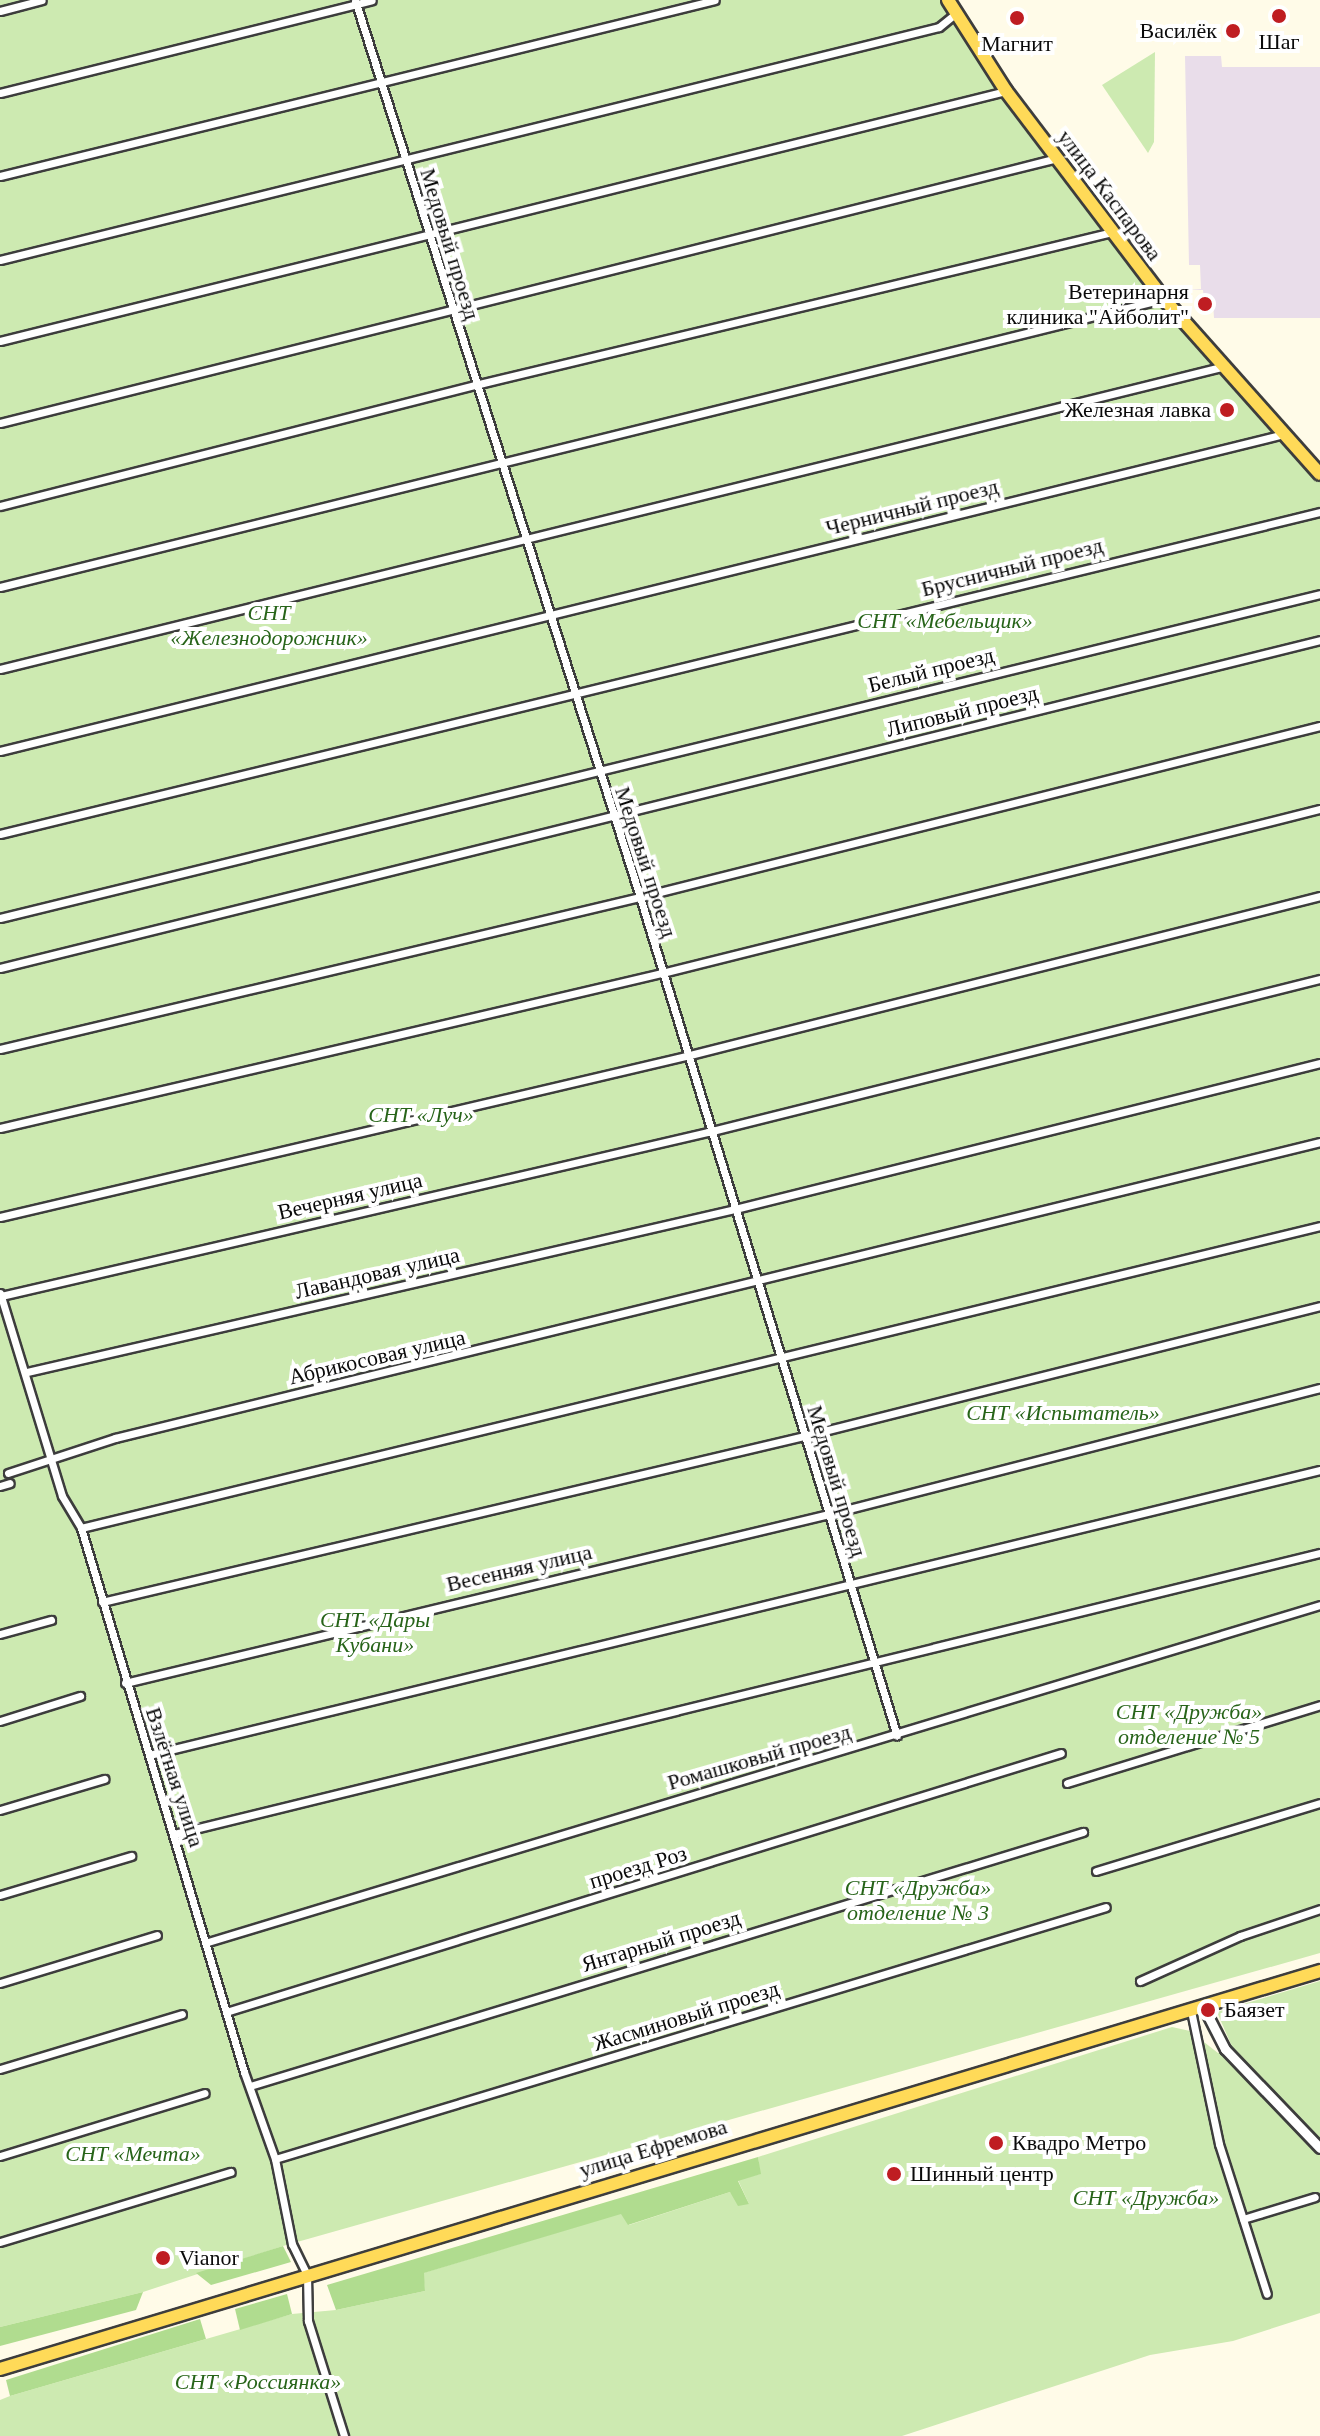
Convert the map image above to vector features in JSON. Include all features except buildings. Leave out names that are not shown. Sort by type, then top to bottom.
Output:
[{"type":"main road","name":"улица Каспарова","points":[[948,0],[1006,91],[1164,299],[1221,367],[1320,474]]},
{"type":"main road","name":"улица Ефремова","points":[[0,2369],[1320,1971]]},
{"type":"street","points":[[0,11],[42,0]]},
{"type":"street","points":[[0,93],[372,0]]},
{"type":"street","points":[[0,176],[715,0]]},
{"type":"street","name":"Медовый проезд","points":[[356,2],[383,80],[451,311],[640,897],[708,1132],[735,1209],[897,1736]]},
{"type":"street","points":[[0,260],[405,157],[939,27],[956,13]]},
{"type":"street","points":[[0,341],[1006,91]]},
{"type":"street","points":[[0,423],[1058,157]]},
{"type":"street","points":[[0,506],[475,385],[1113,232]]},
{"type":"street","points":[[0,587],[1164,299]]},
{"type":"street","points":[[0,669],[1221,367]]},
{"type":"street","name":"Черничный проезд","points":[[0,751],[1284,434]]},
{"type":"street","name":"Брусничный проезд","points":[[0,834],[573,691],[1320,512]]},
{"type":"street","name":"Белый проезд","points":[[0,918],[1320,594]]},
{"type":"street","name":"Липовый проезд","points":[[0,968],[1320,640]]},
{"type":"street","points":[[0,1049],[640,897],[1320,726]]},
{"type":"street","points":[[0,1128],[662,973],[1320,809]]},
{"type":"street","points":[[0,1217],[686,1056],[1320,896]]},
{"type":"street","name":"Вечерняя улица","points":[[0,1294],[708,1132],[1320,979]]},
{"type":"street","name":"Лавандовая улица","points":[[27,1372],[735,1209],[1320,1063]]},
{"type":"street","name":"Абрикосовая улица","points":[[8,1473],[53,1456],[1320,1142]]},
{"type":"street","points":[[81,1528],[782,1360],[1320,1226]]},
{"type":"street","name":"Взлётная улица","points":[[0,1294],[53,1456],[62,1496],[81,1528],[125,1683],[208,1942],[226,2012],[275,2159],[292,2244],[307,2275]]},
{"type":"street","points":[[102,1602],[804,1436],[1320,1306]]},
{"type":"street","name":"Весенняя улица","points":[[125,1683],[829,1514],[1320,1388]]},
{"type":"street","points":[[149,1755],[851,1588],[1320,1470]]},
{"type":"street","points":[[0,1486],[10,1483]]},
{"type":"street","points":[[174,1834],[1320,1553]]},
{"type":"street","name":"Ромашковый проезд","points":[[208,1942],[897,1736],[1320,1605]]},
{"type":"street","points":[[0,1634],[51,1620]]},
{"type":"street","points":[[0,1721],[80,1696]]},
{"type":"street","points":[[1067,1783],[1320,1705]]},
{"type":"street","name":"проезд Роз","points":[[226,2012],[1061,1753]]},
{"type":"street","points":[[0,1810],[104,1779]]},
{"type":"street","points":[[1096,1871],[1320,1803]]},
{"type":"street","name":"Янтарный проезд","points":[[250,2086],[1083,1832]]},
{"type":"street","points":[[0,1895],[131,1856]]},
{"type":"street","name":"Жасминовый проезд","points":[[275,2159],[1106,1907]]},
{"type":"street","points":[[1140,1981],[1240,1936],[1320,1909]]},
{"type":"street","points":[[0,1983],[157,1935]]},
{"type":"street","points":[[1198,2010],[1225,2049],[1320,2148]]},
{"type":"street","points":[[1198,2010],[1198,2063],[1267,2294]]},
{"type":"street","points":[[0,2069],[182,2014]]},
{"type":"street","points":[[0,2156],[205,2093]]},
{"type":"street","points":[[0,2242],[231,2172]]},
{"type":"street","points":[[1243,2219],[1315,2197]]},
{"type":"street","points":[[307,2275],[308,2321],[344,2436]]},
{"type":"shaded area","points":[[1185,56],[1221,56],[1222,67],[1320,67],[1320,318],[1214,318],[1213,301],[1204,301],[1203,290],[1188,290],[1201,289],[1200,265],[1189,265]]},
{"type":"green space","points":[[0,0],[948,0],[1101,216],[1320,474],[1320,1953],[283,2246],[143,2292],[0,2327]]},
{"type":"green space","points":[[1155,52],[1154,142],[1148,153],[1102,85]]},
{"type":"green space","points":[[1320,1981],[1320,2148],[1233,2049],[1217,2012]]},
{"type":"green space","name":"СНТ «Дружба»","points":[[1172,2027],[1190,2031],[1218,2053],[1224,2050],[1320,2152],[1320,2313],[1233,2341],[1150,2355],[902,2436],[0,2436],[0,2400],[10,2396],[292,2314],[336,2310],[425,2291],[423,2273],[621,2213],[629,2225],[730,2192],[749,2204],[738,2180],[760,2174],[758,2157]]},
{"type":"green space","points":[[758,2157],[761,2174],[738,2181],[749,2204],[738,2206],[730,2192],[628,2225],[621,2214],[424,2273],[425,2291],[336,2310],[327,2285]]},
{"type":"green space","points":[[283,2246],[291,2262],[211,2285],[196,2273]]},
{"type":"green space","points":[[143,2292],[136,2310],[0,2346],[0,2327]]},
{"type":"green space","points":[[287,2294],[292,2314],[240,2330],[235,2309]]},
{"type":"green space","points":[[200,2319],[206,2339],[10,2396],[6,2380]]},
{"type":"place","name":"Шаг","points":[[1279,16]]},
{"type":"place","name":"Магнит","points":[[1017,18]]},
{"type":"place","name":"Василёк","points":[[1233,31]]},
{"type":"place","name":"Ветеринарня клиника \"Айболит\"","points":[[1205,304]]},
{"type":"place","name":"Железная лавка","points":[[1227,410]]},
{"type":"place","name":"Баязет","points":[[1208,2010]]},
{"type":"place","name":"Квадро Метро","points":[[996,2143]]},
{"type":"place","name":"Шинный центр","points":[[894,2174]]},
{"type":"place","name":"Vianor","points":[[163,2258]]},
{"type":"park label","name":"СНТ «Мебельщик»","points":[[945,621]]},
{"type":"park label","name":"СНТ «Железнодорожник»","points":[[269,624]]},
{"type":"park label","name":"СНТ «Луч»","points":[[421,1115]]},
{"type":"park label","name":"СНТ «Испытатель»","points":[[1063,1413]]},
{"type":"park label","name":"СНТ «Дары Кубани»","points":[[375,1632]]},
{"type":"park label","name":"СНТ «Дружба» отделение № 5","points":[[1189,1724]]},
{"type":"park label","name":"СНТ «Дружба» отделение № 3","points":[[918,1900]]},
{"type":"park label","name":"СНТ «Мечта»","points":[[133,2154]]},
{"type":"park label","name":"СНТ «Россиянка»","points":[[258,2382]]}]
